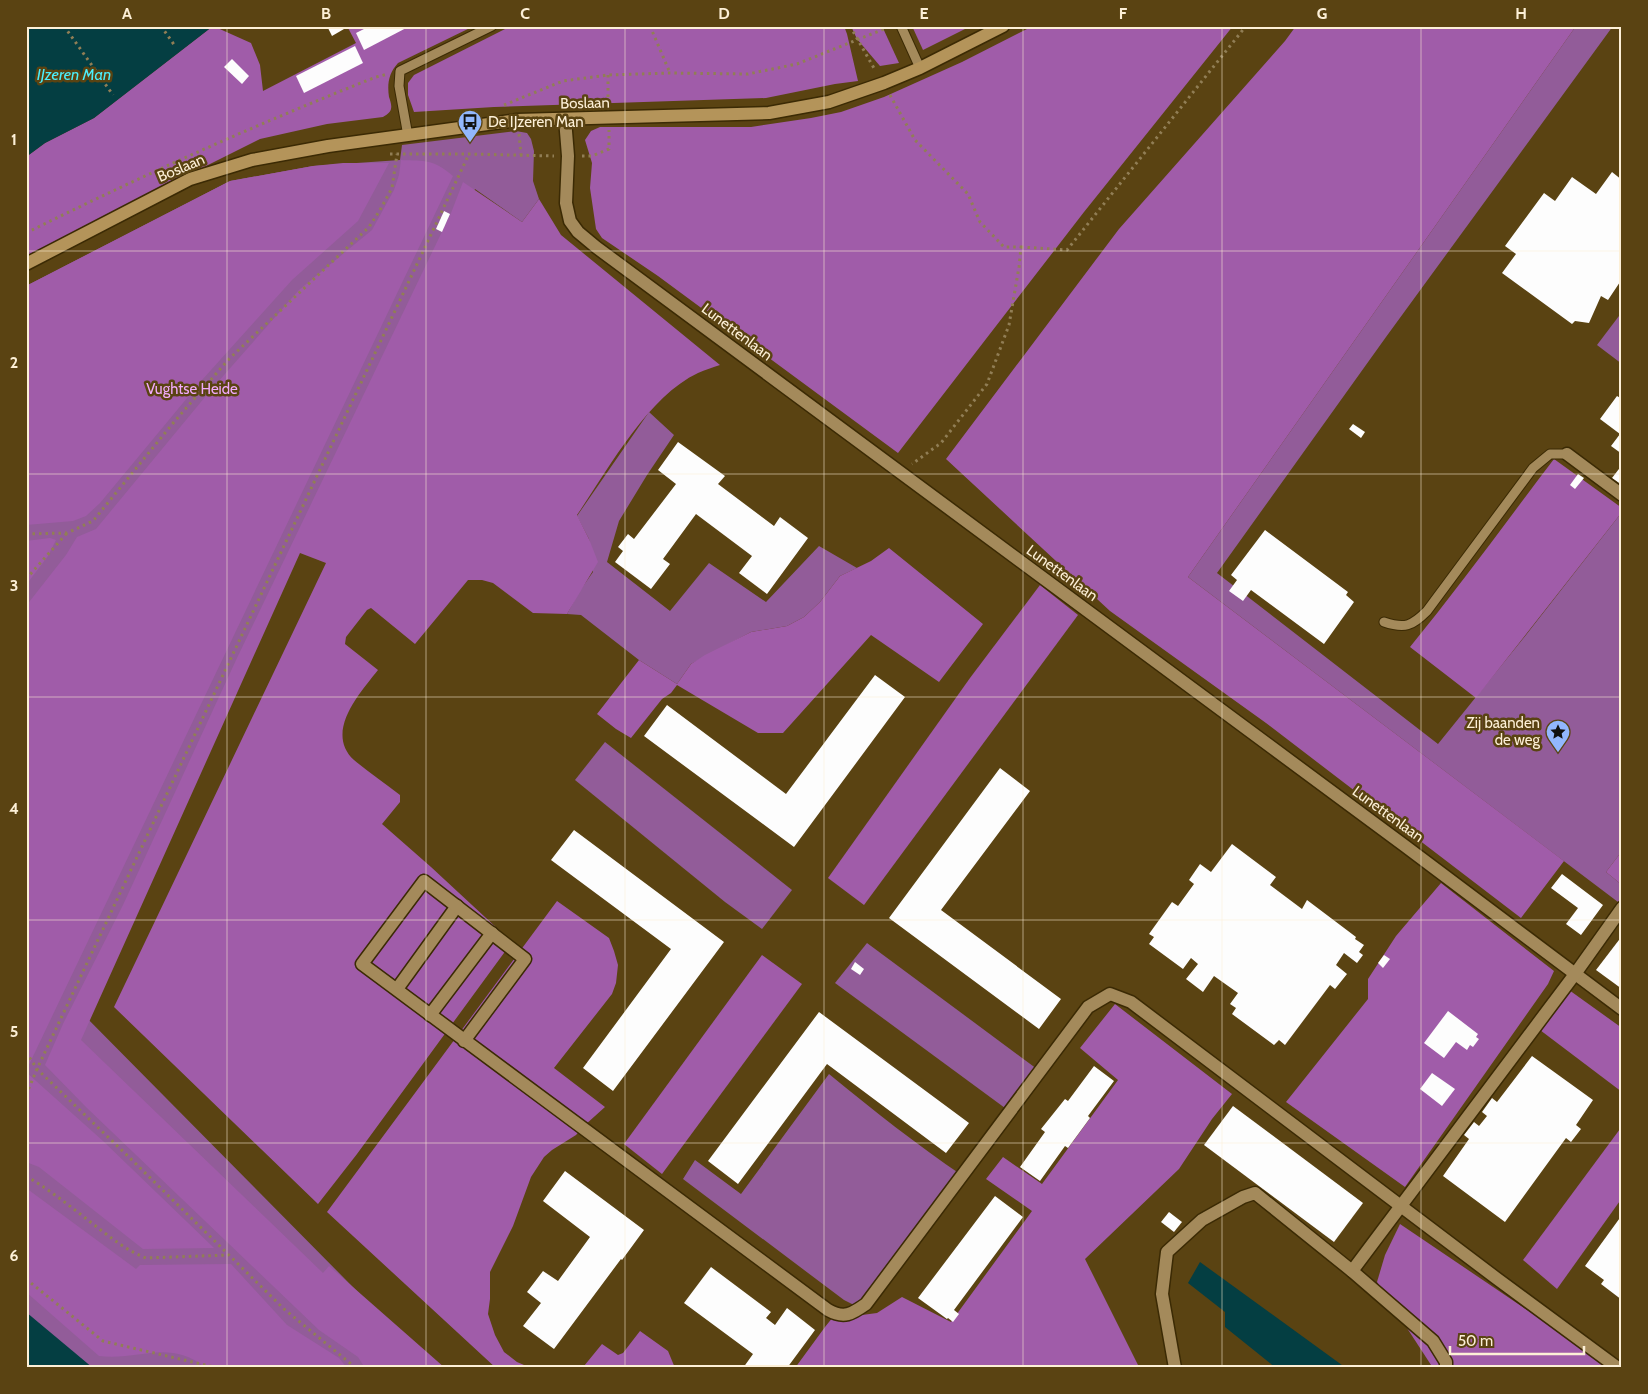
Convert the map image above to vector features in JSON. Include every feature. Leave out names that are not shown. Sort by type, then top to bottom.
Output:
[{"type":"main road","name":"Boslaan","points":[[26,264],[190,179],[252,160],[328,146],[517,120],[769,113],[829,102],[884,83],[920,68],[1003,26]]},
{"type":"street","name":"Lunettenlaan","points":[[565,119],[568,156],[566,202],[570,221],[578,232],[899,473],[1405,846],[1622,1009]]},
{"type":"street","points":[[1567,454],[1622,495]]},
{"type":"street","points":[[464,1040],[525,959],[424,880],[362,964],[397,988],[430,1015],[837,1316],[853,1313],[866,1304],[1088,1007],[1110,994],[1131,1002],[1401,1207],[1618,1368]]},
{"type":"street","points":[[397,988],[457,906]]},
{"type":"street","points":[[1352,1271],[1575,974],[1622,908]]},
{"type":"street","points":[[430,1015],[492,933]]},
{"type":"street","points":[[1175,1368],[1162,1294],[1167,1252],[1202,1220],[1243,1197],[1255,1193],[1352,1271],[1433,1341],[1446,1362],[1446,1368]]},
{"type":"lane","points":[[408,136],[399,86],[400,71],[492,26]]},
{"type":"lane","points":[[901,26],[920,68]]},
{"type":"lane","points":[[1384,622],[1398,627],[1418,620],[1428,610],[1533,468],[1550,454],[1567,454]]},
{"type":"path","points":[[64,26],[113,95]]},
{"type":"path","points":[[161,26],[175,46]]},
{"type":"path","points":[[650,26],[670,73]]},
{"type":"path","points":[[850,26],[915,140],[968,194],[980,222],[1004,247],[1066,250],[1246,26]]},
{"type":"path","points":[[516,101],[562,81],[608,74],[748,74],[797,64],[892,26]]},
{"type":"path","points":[[26,233],[110,192],[302,106],[376,77],[400,71]]},
{"type":"path","points":[[26,534],[67,533],[93,521],[229,358],[369,227],[392,188],[397,154],[568,156]]},
{"type":"path","points":[[26,1095],[469,154]]},
{"type":"path","points":[[899,473],[941,443],[986,384],[1009,325],[1020,267],[1021,248]]},
{"type":"path","points":[[26,579],[67,533]]},
{"type":"path","points":[[26,1052],[37,1069],[284,1309],[356,1368]]},
{"type":"path","points":[[26,1176],[46,1188],[137,1255],[146,1258],[228,1255]]},
{"type":"path","points":[[26,1279],[103,1341],[218,1368]]},
{"type":"green space","points":[[213,26],[251,43],[260,65],[263,91],[356,43],[347,26],[474,26],[398,63],[391,74],[389,83],[388,92],[391,109],[383,117],[327,124],[260,139],[26,256],[26,157],[45,143],[94,118]]},
{"type":"green space","points":[[511,26],[844,26],[858,81],[766,98],[494,107],[414,112],[408,95],[408,83],[414,75]]},
{"type":"green space","points":[[851,26],[882,26],[899,63],[880,66],[857,39]]},
{"type":"green space","points":[[912,26],[971,26],[923,50]]},
{"type":"green space","points":[[1033,26],[1233,26],[1084,212],[898,453],[658,276],[602,238],[596,229],[590,188],[592,163],[585,140],[591,131],[600,127],[751,127],[841,112],[884,97],[962,62]]},
{"type":"green space","points":[[1296,26],[1576,26],[1188,577],[1564,861],[1521,918],[1266,723],[1110,611],[946,459],[1119,229],[1285,41]]},
{"type":"green space","points":[[1576,26],[1613,26],[1386,337],[1217,573],[1438,744],[1622,512],[1622,851],[1606,872],[1622,885],[1622,897],[1618,902],[1188,577]]},
{"type":"green space","name":"Vughtse Heide","points":[[516,131],[527,133],[531,139],[534,151],[533,181],[539,199],[522,222],[475,189],[76,1007],[433,1368],[26,1368],[26,286],[230,181],[313,166],[400,160],[402,145]]},
{"type":"green space","points":[[401,160],[429,162],[440,166],[453,176],[26,1071],[26,606],[66,555],[77,537],[96,529],[210,391],[299,290],[372,230],[394,190]]},
{"type":"green space","points":[[343,163],[389,163],[358,221],[292,280],[202,380],[100,503],[86,516],[73,521],[26,525],[26,286],[230,181],[313,166]]},
{"type":"green space","points":[[463,182],[522,222],[539,199],[561,235],[720,365],[698,373],[679,384],[662,399],[630,436],[577,515],[598,562],[567,614],[533,613],[493,583],[482,580],[468,580],[415,644],[371,608],[367,610],[346,637],[345,644],[378,670],[362,690],[348,713],[343,737],[346,749],[354,760],[400,795],[400,802],[382,824],[512,942],[357,1154],[318,1204],[114,1007],[326,563],[300,553],[81,1040],[323,1273],[329,1266],[445,1368],[365,1368],[358,1357],[319,1330],[87,1108],[45,1065],[63,1024],[123,905],[237,658],[451,213]]},
{"type":"green space","points":[[1622,312],[1622,364],[1597,345]]},
{"type":"green space","points":[[649,412],[674,435],[619,521],[607,562],[670,611],[709,563],[766,602],[819,546],[857,568],[840,576],[820,602],[804,617],[787,626],[751,632],[691,664],[677,684],[639,660],[581,615],[567,614],[593,572],[589,539],[577,516]]},
{"type":"green space","points":[[1554,459],[1622,508],[1622,512],[1476,698],[1410,647]]},
{"type":"green space","points":[[50,538],[56,540],[48,556],[26,585],[26,541]]},
{"type":"green space","points":[[889,548],[983,624],[939,682],[871,635],[783,733],[758,733],[677,685],[671,693],[662,699],[631,738],[597,714],[639,660],[677,684],[691,664],[705,655],[751,632],[787,626],[804,617],[820,602],[840,576],[871,561]]},
{"type":"green space","points":[[1040,585],[1078,615],[864,905],[828,878],[970,678]]},
{"type":"green space","points":[[605,742],[792,890],[762,929],[725,902],[575,780]]},
{"type":"green space","points":[[1622,851],[1622,885],[1606,872]]},
{"type":"green space","points":[[1441,883],[1554,971],[1548,984],[1405,1187],[1286,1102],[1368,999],[1368,979],[1396,936]]},
{"type":"green space","points":[[557,901],[609,938],[618,965],[616,983],[612,994],[554,1068],[605,1107],[576,1135],[544,1157],[531,1177],[513,1226],[490,1272],[488,1314],[495,1335],[504,1352],[517,1362],[531,1368],[496,1368],[327,1212]]},
{"type":"green space","points":[[867,943],[1037,1069],[1005,1108],[835,983]]},
{"type":"green space","points":[[762,955],[802,984],[662,1174],[624,1144]]},
{"type":"green space","points":[[1569,990],[1622,1028],[1622,1092],[1540,1030]]},
{"type":"green space","points":[[1115,1004],[1232,1094],[1212,1119],[1179,1169],[1085,1259],[1139,1367],[795,1368],[837,1312],[847,1317],[877,1313],[902,1297],[951,1322],[1032,1211],[986,1179],[1003,1157],[1042,1184],[1118,1080],[1080,1048]]},
{"type":"green space","points":[[26,1072],[103,1141],[214,1248],[143,1249],[39,1167],[26,1162]]},
{"type":"green space","points":[[829,1074],[895,1127],[963,1176],[870,1295],[854,1305],[844,1300],[683,1179],[695,1160],[741,1194]]},
{"type":"green space","points":[[1620,1129],[1622,1131],[1622,1198],[1557,1289],[1523,1260]]},
{"type":"green space","points":[[26,1188],[136,1269],[140,1265],[231,1264],[287,1325],[339,1358],[347,1368],[206,1368],[192,1359],[167,1352],[114,1357],[99,1356],[26,1292]]},
{"type":"green space","points":[[1400,1224],[1539,1318],[1607,1368],[1433,1368],[1377,1282],[1385,1255]]},
{"type":"green space","points":[[640,1331],[668,1351],[675,1368],[581,1368],[602,1344],[618,1355],[623,1353]]},
{"type":"water","name":"IJzeren Man","points":[[26,26],[213,26],[94,118],[45,143],[26,157]]},
{"type":"water","points":[[1200,1262],[1346,1368],[1276,1368],[1225,1327],[1225,1312],[1188,1283]]},
{"type":"water","points":[[26,1312],[93,1368],[26,1368]]},
{"type":"building","points":[[327,26],[342,26],[344,29],[332,36]]},
{"type":"building","points":[[370,26],[410,26],[364,50],[356,33]]},
{"type":"building","points":[[355,46],[363,63],[304,93],[296,76]]},
{"type":"building","points":[[232,59],[249,76],[242,84],[224,67]]},
{"type":"building","points":[[1612,172],[1622,180],[1622,279],[1608,300],[1601,296],[1589,323],[1575,321],[1572,324],[1502,273],[1516,254],[1505,246],[1544,193],[1555,201],[1572,177],[1596,194]]},
{"type":"building","points":[[444,211],[450,214],[442,232],[436,229]]},
{"type":"building","points":[[1617,396],[1622,399],[1622,454],[1611,446],[1620,434],[1600,419]]},
{"type":"building","points":[[1353,424],[1365,432],[1361,438],[1349,429]]},
{"type":"building","points":[[678,442],[725,476],[718,484],[774,526],[780,517],[808,538],[767,594],[739,573],[752,556],[696,514],[663,559],[670,564],[651,589],[615,562],[623,551],[618,547],[628,534],[634,539],[676,484],[658,470]]},
{"type":"building","points":[[1622,465],[1622,485],[1612,478]]},
{"type":"building","points":[[1578,474],[1584,478],[1575,489],[1570,485]]},
{"type":"building","points":[[1265,530],[1348,592],[1346,595],[1354,602],[1324,644],[1251,590],[1243,601],[1229,591],[1237,580],[1231,575]]},
{"type":"building","points":[[875,675],[905,697],[794,847],[644,736],[667,705],[786,794]]},
{"type":"building","points":[[1000,768],[1030,791],[941,910],[1061,999],[1039,1029],[889,918]]},
{"type":"building","points":[[574,830],[724,942],[613,1091],[583,1068],[671,949],[551,860]]},
{"type":"building","points":[[1232,844],[1276,877],[1270,885],[1302,909],[1307,900],[1364,945],[1359,952],[1363,955],[1357,963],[1344,953],[1336,965],[1347,974],[1335,989],[1330,985],[1285,1045],[1279,1040],[1274,1045],[1232,1014],[1236,1008],[1230,1004],[1238,993],[1214,976],[1203,992],[1186,979],[1198,964],[1191,958],[1183,969],[1149,944],[1154,937],[1149,934],[1172,902],[1178,906],[1194,884],[1189,880],[1200,864],[1211,872]]},
{"type":"building","points":[[1562,874],[1603,905],[1581,935],[1566,924],[1578,908],[1551,888]]},
{"type":"building","points":[[1622,936],[1622,989],[1596,970]]},
{"type":"building","points":[[1384,955],[1390,959],[1383,968],[1378,963]]},
{"type":"building","points":[[855,962],[864,969],[860,975],[851,969]]},
{"type":"building","points":[[1448,1011],[1478,1034],[1476,1037],[1479,1039],[1473,1047],[1470,1045],[1467,1050],[1456,1042],[1444,1058],[1424,1043]]},
{"type":"building","points":[[819,1012],[969,1123],[946,1153],[827,1064],[738,1184],[708,1161]]},
{"type":"building","points":[[1532,1056],[1593,1100],[1576,1125],[1581,1129],[1571,1142],[1566,1138],[1505,1222],[1443,1176],[1469,1139],[1464,1135],[1474,1122],[1479,1126],[1487,1116],[1482,1112],[1492,1098],[1497,1102]]},
{"type":"building","points":[[1094,1066],[1114,1081],[1088,1116],[1090,1118],[1068,1148],[1065,1146],[1040,1181],[1020,1167],[1045,1132],[1041,1129],[1065,1099],[1068,1101]]},
{"type":"building","points":[[1432,1073],[1455,1089],[1442,1106],[1420,1089]]},
{"type":"building","points":[[1233,1106],[1363,1203],[1334,1242],[1204,1145]]},
{"type":"building","points":[[565,1171],[644,1230],[554,1349],[523,1326],[541,1303],[527,1292],[543,1271],[558,1281],[590,1237],[543,1201]]},
{"type":"building","points":[[995,1196],[1023,1217],[954,1310],[959,1314],[953,1322],[918,1298]]},
{"type":"building","points":[[1169,1212],[1182,1222],[1174,1232],[1161,1222]]},
{"type":"building","points":[[1622,1215],[1622,1300],[1601,1284],[1604,1280],[1585,1266]]},
{"type":"building","points":[[711,1267],[771,1312],[766,1318],[775,1325],[787,1308],[815,1330],[787,1368],[743,1368],[753,1354],[684,1303]]},
{"type":"place","name":"De IJzeren Man","points":[[470,143]]},
{"type":"place","name":"Zij baanden de weg","points":[[1558,753]]}]
